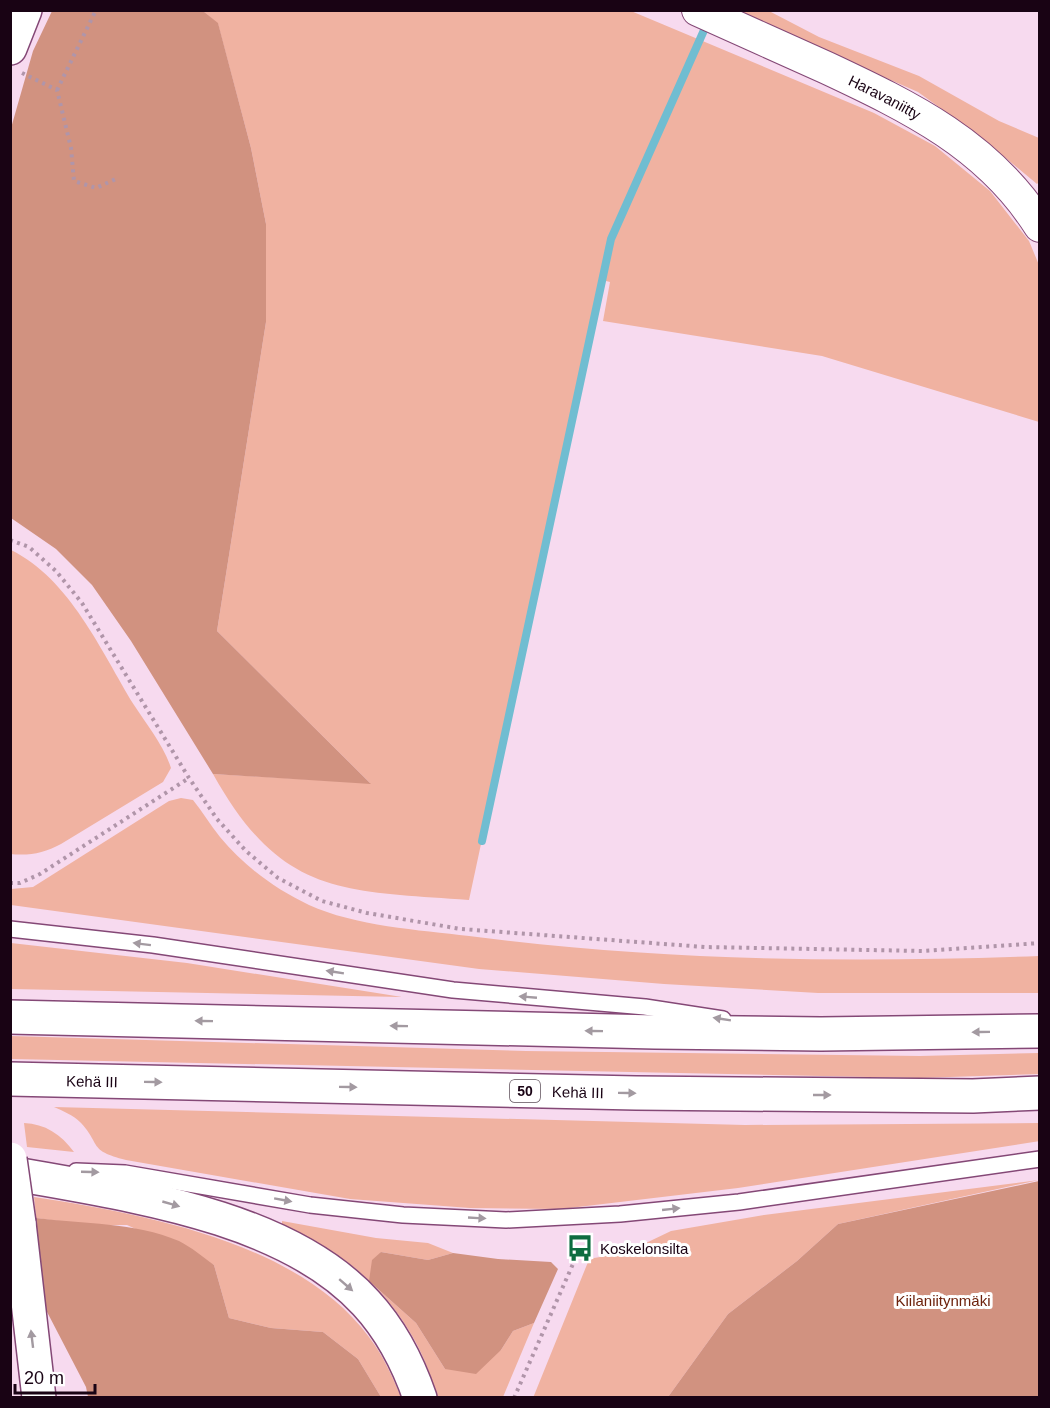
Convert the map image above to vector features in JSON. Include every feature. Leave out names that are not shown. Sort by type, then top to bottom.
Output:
[{"type":"main road","points":[[15,60],[25,10]]},
{"type":"main road","points":[[10,1017],[821,1034],[1040,1031]]},
{"type":"main road","name":"Kehä III","points":[[10,1079],[636,1094],[973,1096],[1040,1093]]},
{"type":"main road","points":[[10,1159],[39,1398]]},
{"type":"main road","points":[[10,1171],[168,1203],[282,1244],[329,1270],[366,1303],[400,1350],[420,1398]]},
{"type":"street","name":"Haravaniitty","points":[[698,10],[891,98],[946,129],[1007,183],[1040,226]]},
{"type":"lane","points":[[10,929],[153,945],[453,990],[645,1007],[821,1034]]},
{"type":"lane","points":[[10,1171],[124,1173],[310,1205],[403,1215],[506,1220],[620,1214],[739,1202],[1040,1159]]},
{"type":"path","points":[[96,10],[57,90],[71,148],[74,182],[96,188],[118,178]]},
{"type":"path","points":[[15,60],[57,90]]},
{"type":"path","points":[[10,540],[29,547],[56,571],[82,603],[189,778],[217,819],[246,851],[278,879],[322,901],[367,913],[461,929],[705,947],[923,951],[1040,943]]},
{"type":"path","points":[[10,883],[20,883],[40,874],[189,778]]},
{"type":"path","points":[[514,1398],[580,1248]]},
{"type":"shaded area","points":[[203,11],[631,11],[874,113],[935,146],[990,191],[1029,241],[1039,265],[1039,422],[822,356],[603,321],[610,282],[602,280],[469,900],[385,894],[350,888],[319,879],[290,865],[264,844],[238,814],[213,774],[370,783],[217,631],[266,322],[266,224],[251,148],[218,24]]},
{"type":"shaded area","points":[[733,11],[769,11],[819,37],[919,76],[999,121],[1039,138],[1039,182],[1037,184],[979,136],[918,92]]},
{"type":"shaded area","points":[[11,550],[32,563],[50,579],[82,618],[160,744],[171,768],[163,782],[61,844],[43,852],[24,855],[10,854]]},
{"type":"shaded area","points":[[181,798],[193,800],[229,848],[261,876],[284,892],[309,905],[346,918],[409,929],[540,944],[683,955],[825,959],[1039,956],[1039,993],[818,993],[664,984],[479,969],[11,905],[11,889],[33,887],[169,801]]},
{"type":"shaded area","points":[[11,943],[187,963],[402,997],[11,989]]},
{"type":"shaded area","points":[[11,1036],[526,1051],[920,1056],[1039,1053],[1040,1074],[919,1078],[11,1059]]},
{"type":"shaded area","points":[[54,1107],[745,1125],[1039,1123],[1040,1141],[738,1188],[561,1209],[470,1208],[350,1199],[126,1160],[100,1150],[80,1122]]},
{"type":"shaded area","points":[[24,1123],[39,1125],[52,1131],[74,1152],[27,1147]]},
{"type":"shaded area","points":[[1039,1180],[838,1224],[797,1261],[728,1314],[668,1397],[533,1398],[588,1262],[594,1258],[625,1253],[671,1231],[764,1215]]},
{"type":"shaded area","points":[[34,1197],[122,1213],[216,1238],[261,1255],[302,1277],[339,1304],[369,1337],[383,1358],[401,1397],[381,1397],[358,1359],[323,1332],[271,1328],[229,1318],[214,1265],[127,1225],[88,1225],[36,1218]]},
{"type":"shaded area","points":[[282,1221],[376,1238],[428,1243],[453,1253],[428,1260],[381,1252],[369,1281],[332,1252],[282,1228]]},
{"type":"shaded area","points":[[371,1283],[416,1323],[445,1369],[501,1350],[513,1331],[534,1323],[503,1397],[436,1397],[422,1355],[411,1334],[384,1296]]},
{"type":"green space","points":[[52,11],[203,11],[218,23],[251,148],[266,224],[266,322],[217,631],[371,784],[213,774],[131,641],[92,585],[56,549],[11,518],[11,128],[33,51]]},
{"type":"green space","name":"Kiilaniitynmäki","points":[[1039,1181],[1039,1397],[668,1397],[728,1314],[797,1261],[838,1224]]},
{"type":"green space","points":[[36,1218],[127,1227],[179,1241],[214,1265],[229,1318],[271,1328],[323,1332],[358,1359],[381,1397],[88,1397],[86,1387],[45,1308]]},
{"type":"green space","points":[[381,1252],[428,1260],[453,1253],[498,1259],[551,1262],[558,1269],[534,1323],[513,1331],[501,1350],[476,1374],[445,1369],[416,1323],[369,1281],[372,1260]]},
{"type":"waterway","points":[[482,841],[611,239],[705,28]]},
{"type":"place","name":"Koskelonsilta","points":[[580,1248]]}]
